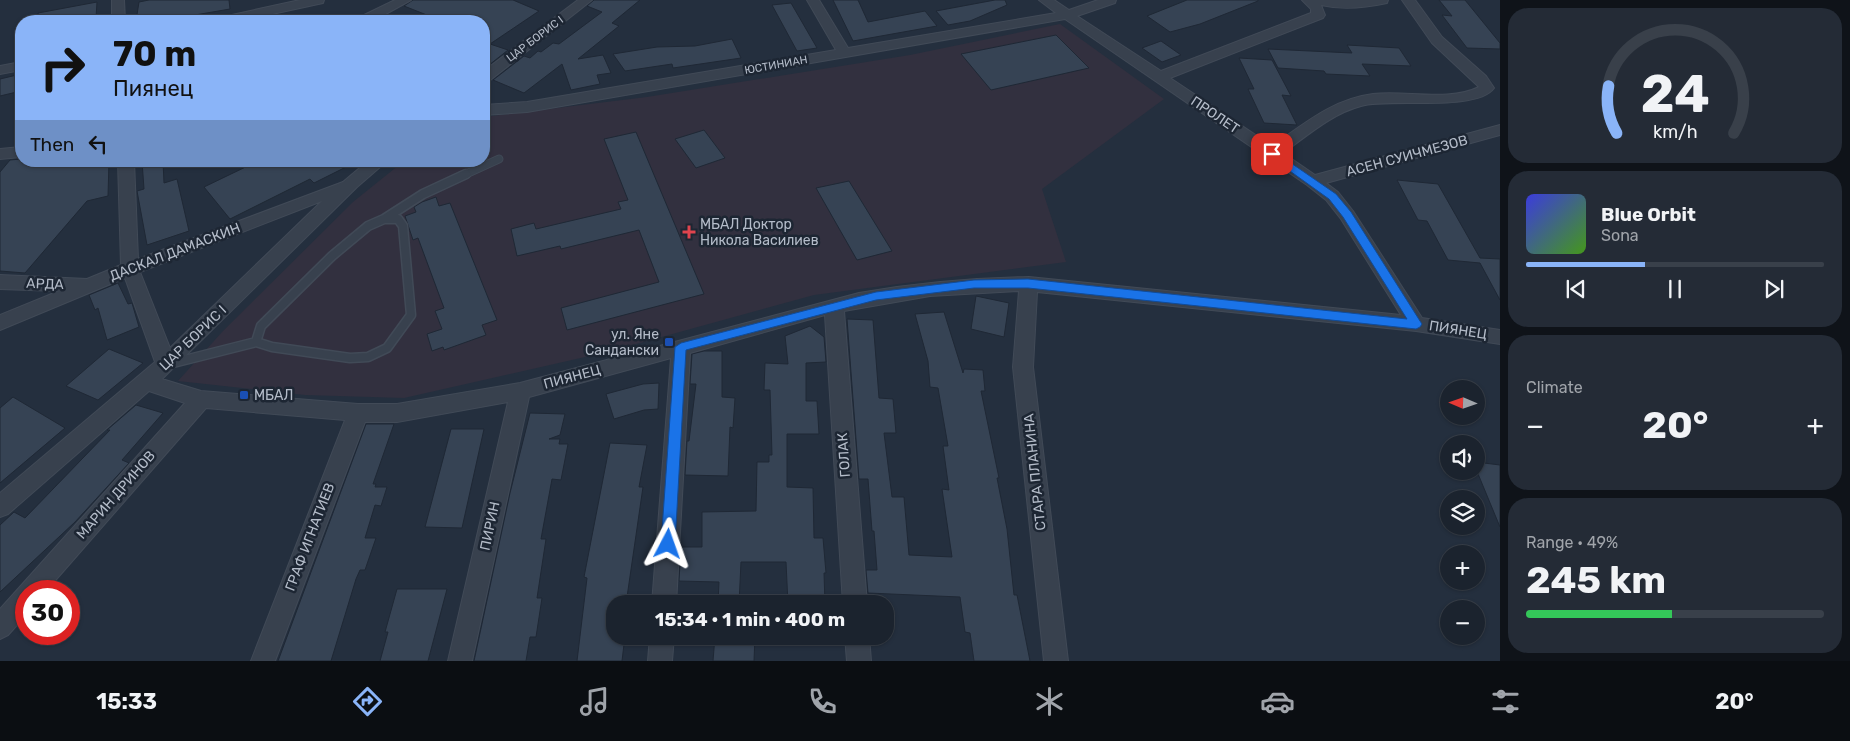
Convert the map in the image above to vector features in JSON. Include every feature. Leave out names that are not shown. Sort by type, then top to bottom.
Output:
[{"type":"street","points":[[118,0],[119,15]]},
{"type":"street","points":[[250,15],[318,0]]},
{"type":"street","points":[[375,15],[405,0]]},
{"type":"street","name":"ЦАР БОРИС I","points":[[490,73],[586,0]]},
{"type":"street","points":[[813,0],[844,53]]},
{"type":"street","name":"ПРОЛЕТ","points":[[1045,0],[1313,181],[1332,196],[1347,215],[1416,324]]},
{"type":"street","points":[[1067,15],[1110,0]]},
{"type":"street","points":[[1159,77],[1318,15],[1317,8],[1308,0]]},
{"type":"street","points":[[1319,0],[1346,4],[1368,4],[1382,0]]},
{"type":"street","points":[[1272,154],[1342,107],[1361,100],[1390,97],[1460,97],[1480,94],[1487,88],[1481,79],[1437,40],[1408,0]]},
{"type":"street","name":"ЮСТИНИАН","points":[[490,110],[527,107],[1067,15]]},
{"type":"street","points":[[0,70],[15,67]]},
{"type":"street","name":"АСЕН СУИЧМЕЗОВ","points":[[1313,181],[1500,130]]},
{"type":"street","points":[[0,154],[15,153]]},
{"type":"street","points":[[126,167],[130,268],[166,364]]},
{"type":"street","name":"ЦАР БОРИС I","points":[[0,507],[148,381],[351,183],[371,167]]},
{"type":"street","name":"ДАСКАЛ ДАМАСКИН","points":[[0,323],[130,268],[351,183]]},
{"type":"street","name":"АРДА","points":[[0,282],[89,285]]},
{"type":"street","name":"ПИЯНЕЦ","points":[[148,381],[167,390],[201,399],[358,413],[397,413],[520,391],[876,296],[974,284],[1028,284],[1416,324],[1500,337]]},
{"type":"street","name":"СТАРА ПЛАНИНА","points":[[1028,284],[1024,367],[1056,661]]},
{"type":"street","name":"ГОЛАК","points":[[834,306],[854,595]]},
{"type":"street","points":[[665,595],[681,347]]},
{"type":"street","name":"ПИРИН","points":[[460,661],[520,391]]},
{"type":"street","name":"МАРИН ДРИНОВ","points":[[41,580],[201,399]]},
{"type":"street","name":"ГРАФ ИГНАТИЕВ","points":[[263,661],[358,413]]},
{"type":"street","points":[[0,627],[15,610]]},
{"type":"street","points":[[660,661],[661,645]]},
{"type":"street","points":[[858,645],[859,661]]},
{"type":"lane","points":[[490,163],[499,159]]},
{"type":"lane","points":[[256,342],[261,326],[319,269],[368,226],[384,219],[423,194],[482,167]]},
{"type":"lane","points":[[166,364],[256,342],[272,347],[350,358],[368,357],[387,348],[412,315],[403,226],[398,219],[384,219]]},
{"type":"shaded area","name":"МБАЛ Доктор Никола Василиев","points":[[1060,24],[1164,99],[1042,189],[1066,262],[814,295],[607,352],[404,398],[305,395],[178,381],[223,331],[353,202],[397,167],[490,167],[490,116],[647,97],[910,55]]},
{"type":"building","points":[[149,0],[229,0],[230,9],[195,15],[137,15],[139,2]]},
{"type":"building","points":[[413,0],[513,0],[539,11],[490,44],[490,15],[427,15],[404,6]]},
{"type":"building","points":[[594,0],[640,0],[612,23],[619,26],[578,59],[603,55],[611,73],[597,75],[600,84],[571,90],[562,64],[524,93],[493,80],[524,56],[530,58],[553,43],[559,44],[602,12],[587,6]]},
{"type":"building","points":[[833,0],[858,0],[868,22],[925,11],[937,26],[853,41]]},
{"type":"building","points":[[995,0],[1005,0],[1007,5],[970,21],[948,25],[936,11]]},
{"type":"building","points":[[1187,0],[1258,1],[1200,24],[1170,32],[1147,16]]},
{"type":"building","points":[[1439,0],[1465,0],[1500,43],[1500,49],[1467,48],[1442,15],[1452,16]]},
{"type":"building","points":[[97,2],[96,15],[38,15],[38,13]]},
{"type":"building","points":[[791,3],[817,48],[797,51],[772,5]]},
{"type":"building","points":[[1056,35],[1089,68],[991,90],[961,54]]},
{"type":"building","points":[[732,39],[741,58],[673,68],[672,64],[625,71],[613,54],[657,47],[695,46]]},
{"type":"building","points":[[1161,41],[1181,55],[1162,62],[1142,48]]},
{"type":"building","points":[[490,44],[508,50],[490,64]]},
{"type":"building","points":[[1347,45],[1399,48],[1411,66],[1362,64],[1370,76],[1326,74],[1324,71],[1278,68],[1268,49],[1352,53]]},
{"type":"building","points":[[1239,58],[1272,60],[1291,96],[1282,95],[1297,125],[1264,123],[1248,89],[1254,89]]},
{"type":"building","points":[[15,75],[15,92],[0,96],[0,79]]},
{"type":"building","points":[[704,130],[725,158],[696,168],[675,139]]},
{"type":"building","points":[[636,132],[704,294],[567,330],[561,308],[659,282],[639,230],[561,249],[560,246],[517,256],[511,229],[534,223],[536,229],[621,209],[618,202],[628,200],[604,139]]},
{"type":"building","points":[[10,160],[15,160],[15,167],[109,167],[108,196],[87,201],[25,273],[0,271],[0,172]]},
{"type":"building","points":[[142,167],[163,167],[164,183],[177,179],[189,231],[147,245],[137,191],[144,189]]},
{"type":"building","points":[[246,167],[346,167],[314,183],[310,179],[230,219],[204,187]]},
{"type":"building","points":[[1397,180],[1438,184],[1480,258],[1500,259],[1500,300],[1480,263],[1448,260],[1427,221],[1418,220]]},
{"type":"building","points":[[849,181],[892,251],[857,260],[816,188]]},
{"type":"building","points":[[436,197],[439,206],[450,203],[497,320],[482,325],[486,335],[444,350],[443,347],[432,351],[427,334],[442,329],[435,311],[444,308],[418,238],[413,240],[405,216],[416,212],[414,207],[422,202]]},
{"type":"building","points":[[118,283],[128,304],[132,303],[139,327],[107,340],[98,308],[95,310],[89,295]]},
{"type":"building","points":[[976,296],[1009,303],[1004,337],[971,329]]},
{"type":"building","points":[[944,312],[963,373],[964,369],[983,370],[985,391],[981,391],[999,478],[997,478],[1007,529],[1014,595],[1017,595],[1030,661],[974,661],[970,633],[965,632],[960,597],[868,593],[866,570],[877,570],[868,479],[859,479],[847,319],[873,320],[879,398],[893,399],[896,433],[884,433],[892,497],[904,497],[909,555],[952,557],[942,489],[949,490],[943,446],[948,446],[938,388],[930,387],[928,361],[915,314]]},
{"type":"building","points":[[810,326],[824,337],[826,362],[806,363],[806,401],[817,401],[819,434],[787,434],[787,487],[813,488],[814,538],[823,538],[826,573],[824,573],[825,595],[788,595],[786,562],[741,562],[739,595],[718,595],[719,582],[679,581],[681,547],[702,547],[702,512],[756,511],[757,462],[769,462],[769,455],[772,455],[770,390],[764,390],[765,363],[788,364],[785,336]]},
{"type":"building","points":[[109,349],[143,363],[98,400],[66,386]]},
{"type":"building","points":[[704,351],[722,351],[722,397],[735,398],[733,428],[730,427],[728,476],[685,475],[687,441],[689,441],[696,384],[690,384],[692,354]]},
{"type":"building","points":[[659,383],[658,409],[644,410],[614,419],[606,394],[643,384]]},
{"type":"building","points":[[13,397],[65,428],[0,483],[0,408]]},
{"type":"building","points":[[136,405],[163,413],[122,460],[129,463],[75,522],[0,592],[0,525],[14,512],[25,518],[110,430],[107,430]]},
{"type":"building","points":[[530,413],[565,414],[560,435],[549,439],[560,439],[559,444],[568,444],[561,480],[552,479],[541,539],[546,539],[537,598],[542,598],[536,637],[530,637],[526,661],[474,661],[510,493]]},
{"type":"building","points":[[366,424],[394,424],[373,484],[376,484],[375,487],[387,487],[381,506],[375,505],[365,538],[376,538],[365,570],[360,570],[356,579],[331,661],[278,661]]},
{"type":"building","points":[[451,429],[484,429],[462,528],[425,527]]},
{"type":"building","points":[[610,443],[647,445],[639,487],[643,487],[627,595],[606,595],[606,645],[624,645],[622,661],[577,661],[587,578],[584,577]]},
{"type":"building","points":[[1485,463],[1500,465],[1500,527],[1485,490],[1481,480],[1485,480]]},
{"type":"building","points":[[397,589],[447,589],[428,661],[380,661],[388,632],[385,632]]},
{"type":"building","points":[[714,645],[755,645],[754,661],[713,661]]},
{"type":"place","name":"МБАЛ Доктор Никола Василиев","points":[[689,232]]},
{"type":"place","name":"ул. Яне Сандански","points":[[669,342]]},
{"type":"place","name":"МБАЛ","points":[[244,395]]},
{"type":"route","points":[[668,544],[681,347],[876,296],[974,284],[1028,284],[1416,324],[1347,215],[1332,196],[1272,154]]}]
